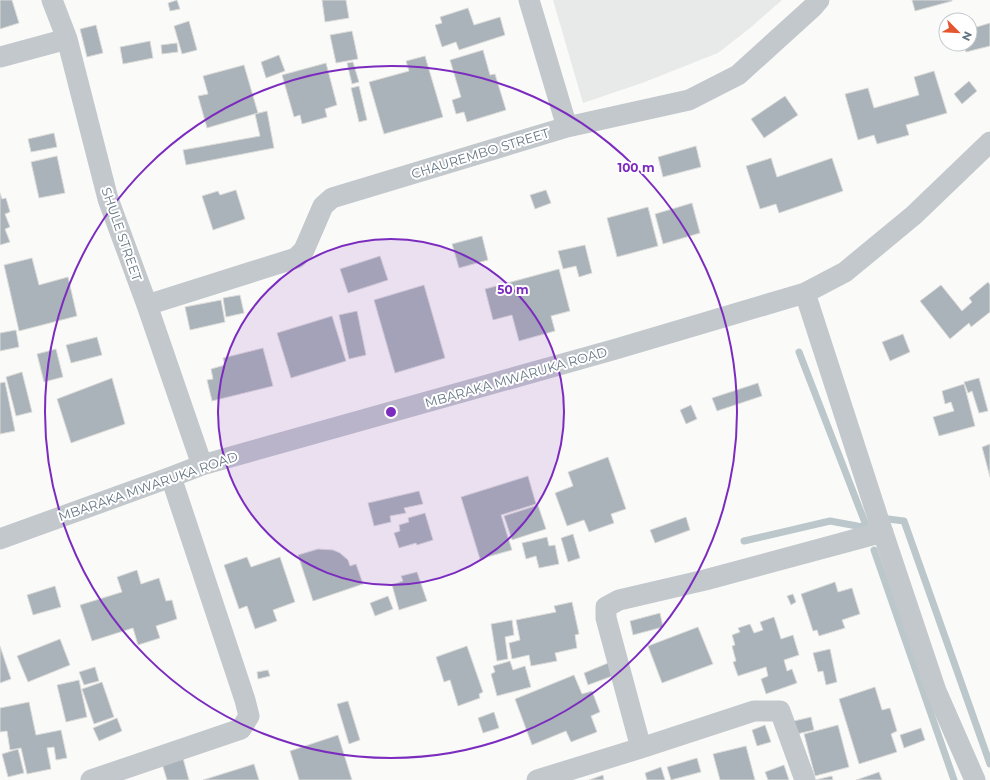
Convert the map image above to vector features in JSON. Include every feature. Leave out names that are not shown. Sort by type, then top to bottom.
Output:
[{"type":"street","name":"SHULE STREET","points":[[52,0],[67,39],[108,199],[147,305],[202,465]]},
{"type":"street","points":[[529,0],[567,127]]},
{"type":"street","name":"CHAUREMBO STREET","points":[[147,305],[296,258],[304,250],[324,206],[332,198],[567,127],[689,100],[738,75],[819,0]]},
{"type":"street","points":[[0,57],[67,39]]},
{"type":"street","name":"MBARAKA MWARUKA ROAD","points":[[0,539],[202,465],[608,351],[806,293],[845,272],[914,215],[990,142]]},
{"type":"street","points":[[806,293],[936,691],[975,780]]},
{"type":"street","points":[[91,780],[241,729],[249,716],[171,477]]},
{"type":"street","points":[[641,748],[606,618],[606,607],[619,600],[705,580],[883,532]]},
{"type":"street","points":[[537,780],[754,711],[780,711],[805,780]]},
{"type":"shaded area","points":[[553,0],[782,0],[718,53],[642,83],[583,103]]},
{"type":"building","points":[[0,0],[12,0],[19,23],[0,29]]},
{"type":"building","points":[[177,0],[180,9],[170,11],[168,3]]},
{"type":"building","points":[[322,0],[346,0],[349,18],[325,22]]},
{"type":"building","points":[[912,0],[952,0],[952,1],[915,11]]},
{"type":"building","points":[[468,8],[474,25],[500,17],[505,35],[459,50],[456,42],[442,47],[435,25],[442,23],[440,17]]},
{"type":"building","points":[[189,21],[197,50],[182,54],[174,26]]},
{"type":"building","points":[[990,23],[990,46],[978,49],[978,27]]},
{"type":"building","points":[[96,25],[103,53],[87,57],[80,29]]},
{"type":"building","points":[[352,31],[358,59],[336,63],[330,35]]},
{"type":"building","points":[[150,41],[153,58],[123,64],[120,47]]},
{"type":"building","points":[[177,43],[178,52],[162,54],[161,45]]},
{"type":"building","points":[[483,50],[490,75],[495,74],[506,110],[467,122],[464,112],[456,114],[452,100],[461,97],[450,60]]},
{"type":"building","points":[[279,55],[285,71],[266,78],[261,62]]},
{"type":"building","points":[[425,56],[443,117],[384,134],[369,82],[409,71],[406,61]]},
{"type":"building","points":[[353,62],[359,82],[352,84],[347,63]]},
{"type":"building","points":[[326,63],[337,105],[325,109],[327,117],[302,124],[300,115],[294,117],[282,75]]},
{"type":"building","points":[[244,65],[258,113],[207,128],[198,96],[208,94],[203,76]]},
{"type":"building","points":[[934,71],[947,113],[906,125],[909,135],[877,144],[874,135],[858,140],[845,94],[868,88],[874,108],[919,95],[914,77]]},
{"type":"building","points":[[969,81],[977,91],[962,104],[954,94]]},
{"type":"building","points":[[359,86],[367,120],[359,122],[351,88]]},
{"type":"building","points":[[785,96],[798,115],[764,138],[751,119]]},
{"type":"building","points":[[267,111],[274,148],[186,165],[183,150],[260,136],[255,114]]},
{"type":"building","points":[[54,133],[57,147],[31,152],[28,139]]},
{"type":"building","points":[[696,146],[701,167],[663,177],[658,157]]},
{"type":"building","points":[[57,156],[65,193],[39,198],[31,162]]},
{"type":"building","points":[[771,158],[777,177],[832,158],[843,191],[779,213],[776,204],[760,209],[746,166]]},
{"type":"building","points":[[236,190],[245,219],[213,230],[202,196],[218,191],[220,195]]},
{"type":"building","points":[[546,190],[551,203],[535,209],[530,195]]},
{"type":"building","points":[[0,193],[2,199],[6,198],[10,212],[5,214],[10,227],[5,229],[10,242],[0,245]]},
{"type":"building","points":[[692,203],[700,233],[663,244],[655,214]]},
{"type":"building","points":[[648,207],[658,246],[617,257],[607,218]]},
{"type":"building","points":[[482,236],[488,260],[459,268],[452,244]]},
{"type":"building","points":[[585,245],[592,273],[579,277],[576,266],[563,269],[558,251]]},
{"type":"building","points":[[380,256],[388,280],[348,293],[340,269]]},
{"type":"building","points":[[32,258],[39,285],[68,277],[77,316],[19,331],[4,265]]},
{"type":"building","points":[[559,269],[570,311],[551,316],[555,331],[519,341],[512,315],[493,320],[485,289]]},
{"type":"building","points":[[988,282],[990,285],[990,312],[971,327],[969,323],[950,339],[920,301],[941,285],[962,311],[972,302],[969,298]]},
{"type":"building","points":[[424,285],[445,358],[395,373],[374,300]]},
{"type":"building","points":[[240,295],[244,313],[226,317],[223,298]]},
{"type":"building","points":[[221,300],[225,322],[190,330],[185,307]]},
{"type":"building","points":[[357,311],[366,355],[349,359],[339,315]]},
{"type":"building","points":[[332,316],[346,361],[291,378],[277,333]]},
{"type":"building","points":[[16,330],[19,347],[0,351],[0,333]]},
{"type":"building","points":[[903,334],[910,352],[890,361],[882,342]]},
{"type":"building","points":[[97,337],[102,355],[71,363],[66,345]]},
{"type":"building","points":[[263,348],[273,386],[212,401],[207,380],[213,379],[211,369],[225,365],[223,358]]},
{"type":"building","points":[[56,349],[63,377],[44,382],[37,354]]},
{"type":"building","points":[[22,372],[32,412],[16,416],[6,377]]},
{"type":"building","points":[[112,378],[125,424],[71,443],[57,399]]},
{"type":"building","points":[[979,378],[988,411],[979,413],[972,391],[968,393],[964,382]]},
{"type":"building","points":[[5,382],[15,431],[0,434],[0,383]]},
{"type":"building","points":[[758,383],[762,396],[717,411],[712,398]]},
{"type":"building","points":[[964,384],[975,426],[939,436],[933,417],[954,411],[951,402],[945,404],[942,391]]},
{"type":"building","points":[[691,405],[697,419],[686,424],[680,410]]},
{"type":"building","points":[[990,444],[990,477],[982,447]]},
{"type":"building","points":[[608,457],[626,509],[611,514],[614,523],[589,532],[584,520],[567,526],[555,493],[573,486],[568,472]]},
{"type":"building","points":[[528,476],[536,504],[501,515],[512,550],[480,559],[461,497]]},
{"type":"building","points":[[419,491],[423,504],[404,508],[406,513],[390,516],[391,522],[374,526],[368,503]]},
{"type":"building","points":[[538,505],[546,529],[512,540],[504,516]]},
{"type":"building","points":[[425,513],[433,540],[417,545],[416,543],[399,548],[394,533],[400,531],[399,525],[409,522],[408,518]]},
{"type":"building","points":[[686,517],[690,530],[655,543],[650,530]]},
{"type":"building","points":[[573,534],[580,558],[568,562],[561,538]]},
{"type":"building","points":[[547,537],[549,546],[555,545],[559,564],[539,568],[536,556],[526,559],[522,543]]},
{"type":"building","points":[[318,549],[333,550],[340,553],[348,560],[350,566],[356,564],[363,584],[313,601],[298,555]]},
{"type":"building","points":[[247,557],[251,567],[280,557],[295,602],[273,610],[277,621],[255,629],[247,606],[239,609],[224,565]]},
{"type":"building","points":[[137,570],[141,584],[159,578],[166,601],[172,600],[177,619],[156,626],[160,638],[138,645],[133,628],[92,641],[80,605],[122,592],[117,577]]},
{"type":"building","points":[[417,572],[427,601],[399,610],[392,585],[403,581],[401,576]]},
{"type":"building","points":[[835,582],[838,592],[852,588],[860,614],[842,620],[845,628],[819,636],[817,630],[813,631],[801,594]]},
{"type":"building","points":[[55,586],[61,607],[33,615],[27,595]]},
{"type":"building","points":[[793,594],[796,602],[791,605],[787,596]]},
{"type":"building","points":[[388,596],[393,609],[375,616],[370,603]]},
{"type":"building","points":[[572,602],[579,634],[575,635],[577,648],[555,653],[557,661],[531,666],[529,655],[512,659],[509,643],[520,640],[516,620],[556,612],[554,606]]},
{"type":"building","points":[[660,613],[663,627],[633,635],[630,621]]},
{"type":"building","points":[[774,617],[781,639],[793,635],[799,655],[784,660],[787,671],[792,669],[797,683],[766,694],[761,679],[768,676],[766,667],[738,676],[733,662],[736,661],[732,646],[735,645],[732,635],[740,632],[738,628],[750,624],[754,633],[763,630],[760,622]]},
{"type":"building","points":[[512,620],[514,635],[505,637],[508,659],[497,661],[491,624]]},
{"type":"building","points":[[698,627],[713,664],[662,683],[648,646]]},
{"type":"building","points":[[60,639],[70,665],[28,682],[17,656]]},
{"type":"building","points":[[0,646],[11,679],[0,683]]},
{"type":"building","points":[[467,646],[483,692],[479,694],[480,698],[458,706],[450,680],[444,682],[436,657]]},
{"type":"building","points":[[830,649],[837,682],[826,685],[823,671],[818,672],[813,653]]},
{"type":"building","points":[[510,661],[513,670],[525,666],[531,687],[497,696],[491,674],[495,672],[493,666]]},
{"type":"building","points":[[613,661],[618,674],[588,685],[584,673]]},
{"type":"building","points":[[95,667],[99,681],[84,685],[79,672]]},
{"type":"building","points":[[268,670],[270,676],[258,679],[257,672]]},
{"type":"building","points":[[574,675],[582,694],[592,691],[600,712],[591,716],[597,732],[571,742],[566,731],[532,745],[515,699]]},
{"type":"building","points":[[79,680],[87,717],[66,722],[57,685]]},
{"type":"building","points":[[102,682],[114,717],[94,724],[82,689]]},
{"type":"building","points":[[875,687],[882,710],[890,708],[897,731],[891,734],[897,752],[859,764],[839,699]]},
{"type":"building","points":[[348,701],[360,740],[349,744],[337,704]]},
{"type":"building","points":[[29,702],[36,735],[61,730],[67,758],[56,760],[54,747],[47,748],[51,769],[27,774],[21,748],[10,750],[7,731],[0,732],[0,708]]},
{"type":"building","points":[[494,712],[499,728],[483,733],[478,718]]},
{"type":"building","points":[[811,717],[814,730],[797,734],[794,721]]},
{"type":"building","points":[[117,718],[122,731],[99,741],[93,728]]},
{"type":"building","points":[[765,725],[771,742],[757,746],[752,730]]},
{"type":"building","points":[[838,725],[849,767],[815,776],[804,734]]},
{"type":"building","points":[[921,728],[925,740],[904,748],[900,735]]},
{"type":"building","points":[[338,735],[352,780],[299,780],[290,751]]},
{"type":"building","points":[[746,746],[755,780],[720,780],[713,754]]},
{"type":"building","points":[[18,749],[24,773],[8,777],[2,754]]},
{"type":"building","points":[[181,751],[189,780],[167,780],[160,757]]},
{"type":"building","points":[[697,758],[701,772],[671,780],[667,767]]},
{"type":"building","points":[[254,764],[259,780],[203,780]]},
{"type":"building","points":[[784,765],[789,780],[768,780],[765,772]]},
{"type":"building","points":[[661,767],[665,780],[647,780],[645,773]]},
{"type":"building","points":[[879,772],[882,780],[856,780]]},
{"type":"building","points":[[603,775],[604,780],[589,780]]},
{"type":"building","points":[[832,776],[833,780],[815,780]]},
{"type":"waterway","points":[[799,352],[869,533]]},
{"type":"waterway","points":[[880,518],[904,521],[990,764]]},
{"type":"waterway","points":[[744,541],[830,521],[868,528]]},
{"type":"waterway","points":[[874,550],[954,780]]}]
